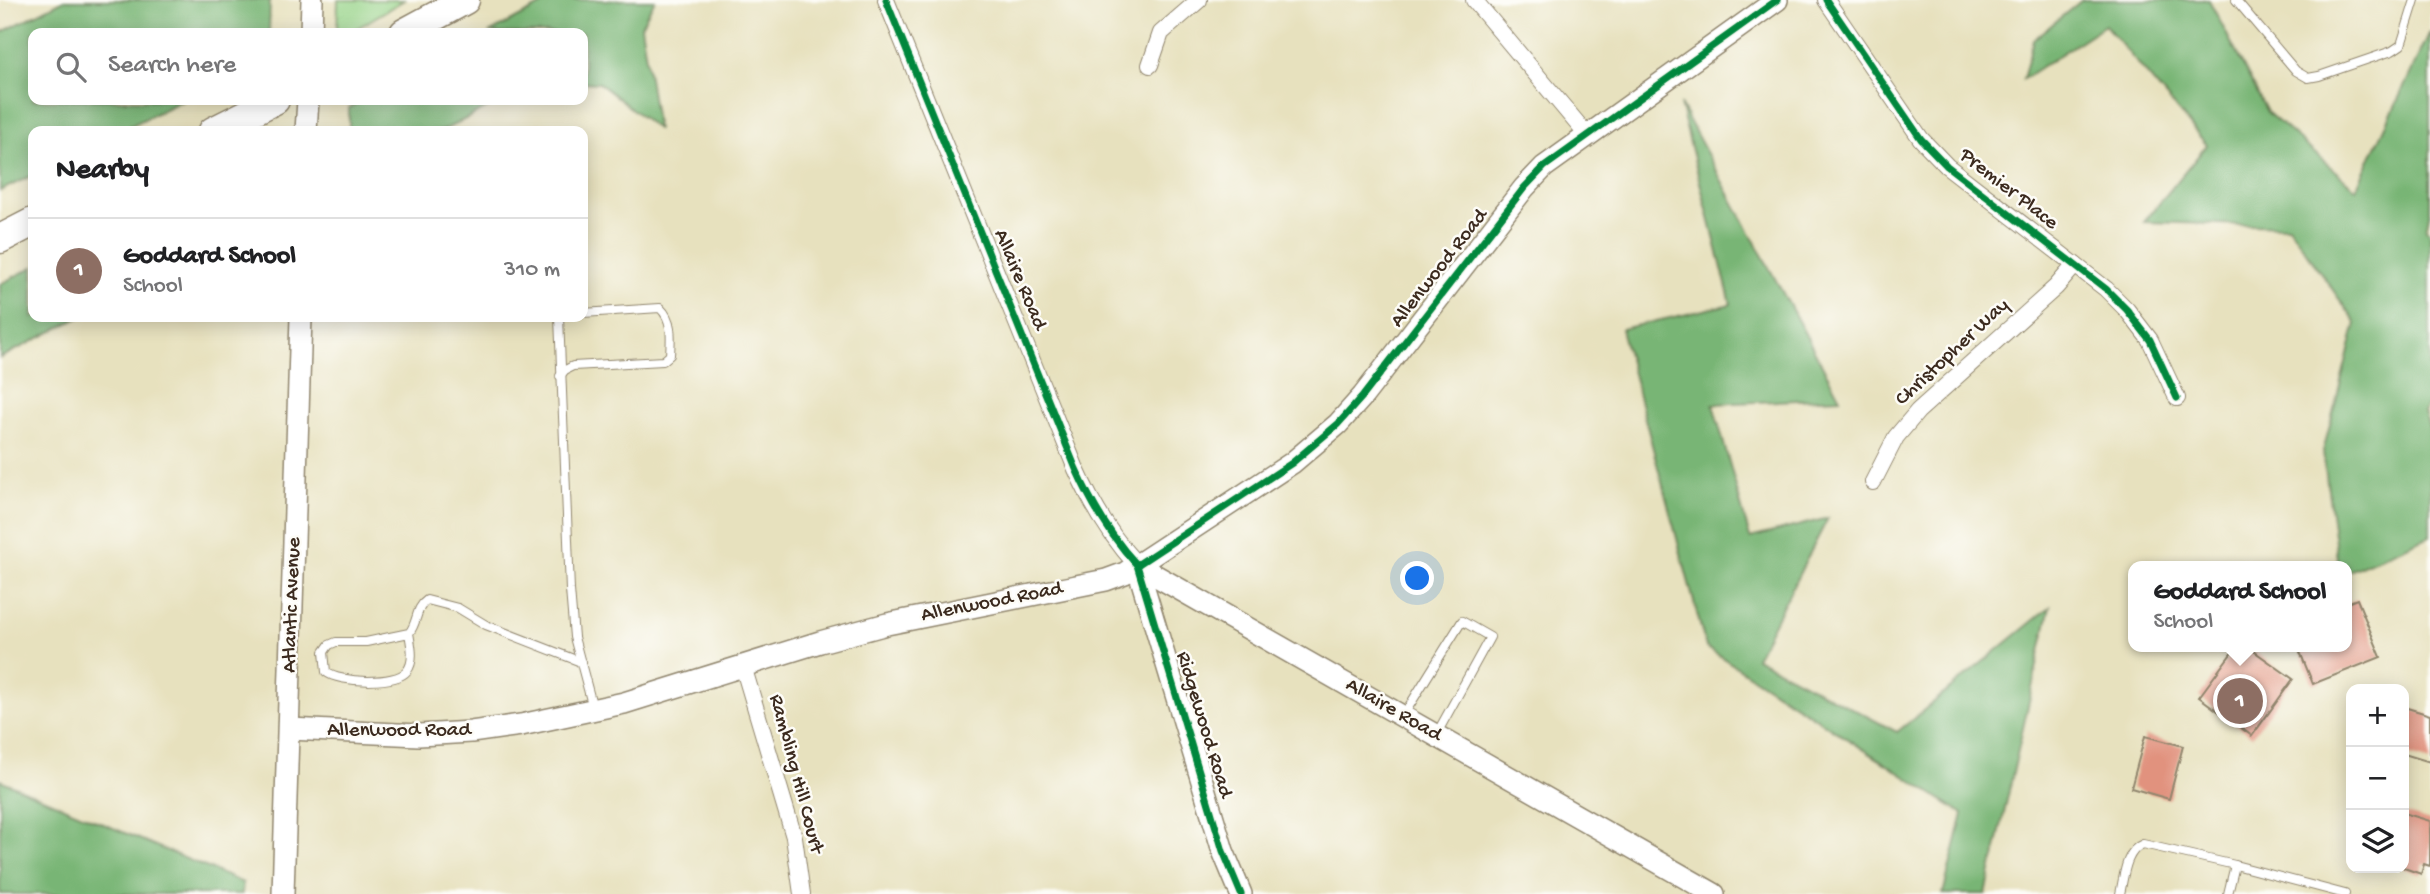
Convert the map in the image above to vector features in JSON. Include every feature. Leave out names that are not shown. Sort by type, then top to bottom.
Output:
[{"type":"highway","points":[[413,28],[465,0]]},
{"type":"highway","points":[[223,126],[265,105]]},
{"type":"highway","points":[[0,239],[28,225]]},
{"type":"main road","name":"Allenwood Road","points":[[289,729],[419,735],[521,725],[624,703],[887,624],[1106,580],[1125,573],[1292,463],[1338,424],[1363,396],[1524,188],[1544,167],[1777,0]]},
{"type":"main road","points":[[306,126],[308,105]]},
{"type":"main road","name":"Atlantic Avenue","points":[[283,894],[301,322]]},
{"type":"main road","name":"Allaire Road","points":[[1137,565],[1714,894]]},
{"type":"main road","name":"Ridgewood Road","points":[[1137,565],[1223,851],[1241,894]]},
{"type":"street","name":"Allaire Road","points":[[886,0],[1082,481],[1117,544],[1137,565]]},
{"type":"street","points":[[1150,65],[1161,33],[1199,0]]},
{"type":"street","points":[[1474,0],[1587,135]]},
{"type":"street","name":"Premier Place","points":[[1826,0],[1921,139],[1947,166],[2106,289],[2127,310],[2150,340],[2177,398]]},
{"type":"street","name":"Christopher Way","points":[[1873,482],[1896,437],[1918,411],[2056,287],[2075,265]]},
{"type":"street","name":"Rambling Hill Court","points":[[743,666],[794,837],[802,894]]},
{"type":"lane","points":[[2236,0],[2296,71],[2308,78],[2392,51],[2401,45],[2415,0]]},
{"type":"lane","points":[[560,376],[573,366],[663,361],[670,355],[671,334],[667,314],[660,308],[588,313]]},
{"type":"lane","points":[[559,322],[574,637],[594,710]]},
{"type":"lane","points":[[409,633],[411,664],[409,670],[397,679],[342,680],[326,672],[324,652],[329,645],[336,642],[366,642],[409,633],[413,629],[421,604],[427,600],[458,608],[486,625],[581,662]]},
{"type":"lane","points":[[1403,716],[1462,621],[1490,637],[1436,735]]},
{"type":"lane","points":[[2120,894],[2132,853],[2136,847],[2143,844],[2345,894]]},
{"type":"lane","points":[[2228,894],[2235,865]]},
{"type":"lane","points":[[2304,894],[2307,884]]},
{"type":"green space","points":[[64,0],[270,0],[269,28],[28,28],[28,105],[173,105],[130,126],[28,126],[28,177],[0,191],[0,33]]},
{"type":"green space","points":[[338,0],[404,0],[357,28],[337,28]]},
{"type":"green space","points":[[551,0],[655,0],[641,26],[657,129],[599,83],[588,82],[588,28],[498,28]]},
{"type":"green space","points":[[2082,0],[2209,0],[2267,112],[2356,189],[2430,32],[2430,211],[2426,229],[2430,231],[2430,399],[2424,413],[2430,430],[2430,536],[2352,570],[2352,561],[2337,561],[2323,452],[2356,323],[2288,226],[2144,222],[2207,145],[2105,25],[2023,79],[2033,40]]},
{"type":"green space","points":[[1680,104],[1840,398],[1713,404],[1750,538],[1828,518],[1756,658],[1897,732],[2050,607],[1986,894],[1943,894],[1963,814],[1706,647],[1621,329],[1731,304]]},
{"type":"green space","points":[[355,105],[493,105],[452,126],[349,126],[349,108]]},
{"type":"green space","points":[[28,270],[28,322],[70,322],[0,358],[0,284]]},
{"type":"green space","points":[[0,780],[243,883],[242,894],[0,894]]},
{"type":"building","points":[[2357,599],[2381,657],[2313,684],[2300,652],[2352,652],[2352,601]]},
{"type":"building","points":[[2232,652],[2255,652],[2293,679],[2252,736],[2199,697]]},
{"type":"building","points":[[2409,709],[2430,715],[2430,762],[2409,756]]},
{"type":"building","points":[[2145,736],[2183,746],[2169,799],[2131,788]]},
{"type":"building","points":[[2409,815],[2430,821],[2430,866],[2424,864],[2421,874],[2409,870]]},
{"type":"cycle path","points":[[886,0],[1076,469],[1102,520],[1137,565],[1223,851],[1241,894]]},
{"type":"cycle path","points":[[1137,565],[1292,463],[1338,424],[1363,396],[1524,188],[1544,167],[1777,0]]},
{"type":"cycle path","points":[[1826,0],[1921,139],[1947,166],[2106,289],[2127,310],[2150,340],[2177,398]]},
{"type":"place","name":"Goddard School","points":[[2240,701]]}]
